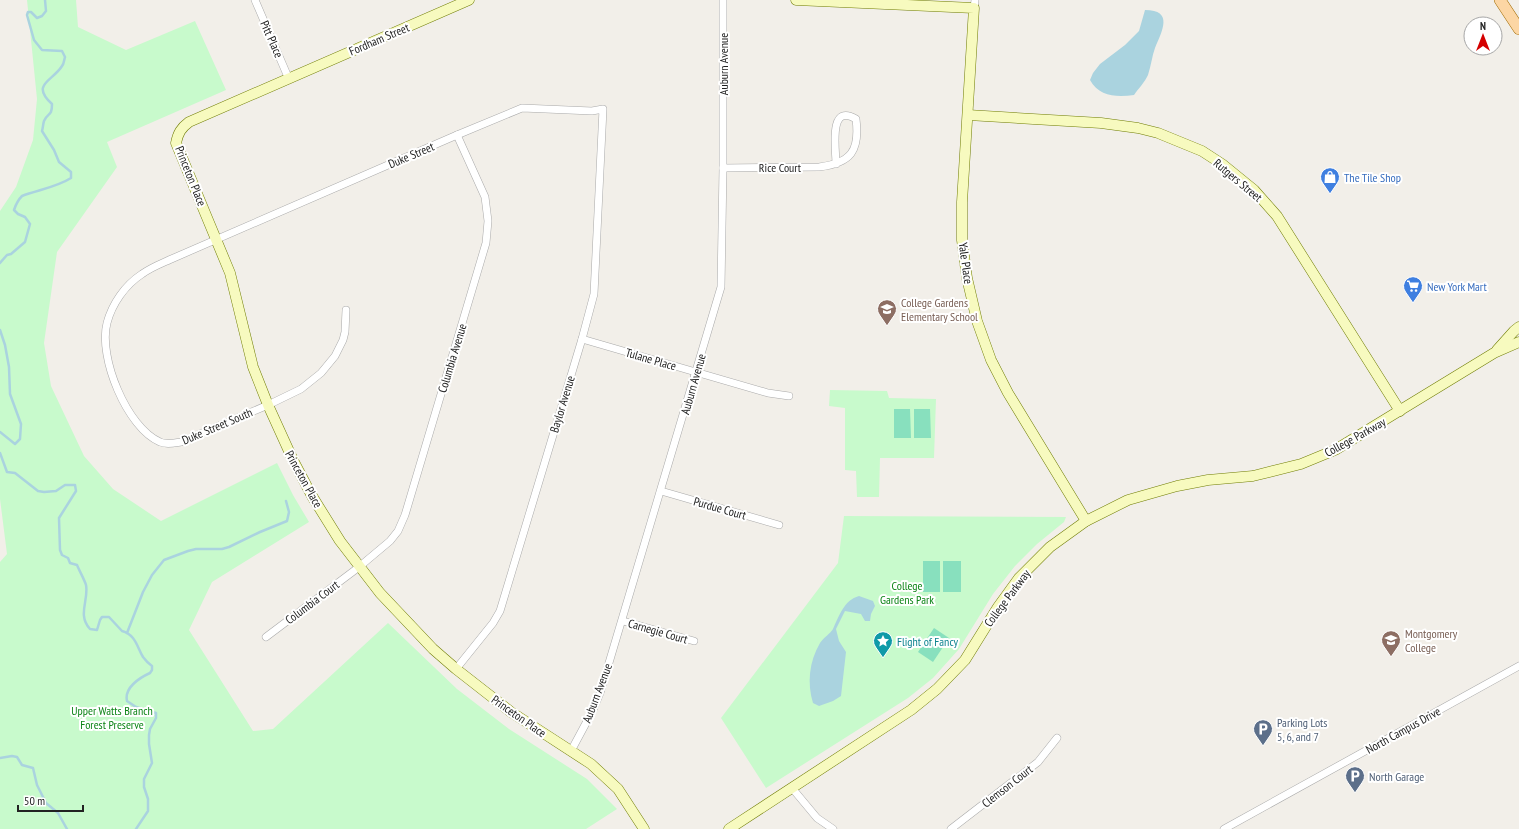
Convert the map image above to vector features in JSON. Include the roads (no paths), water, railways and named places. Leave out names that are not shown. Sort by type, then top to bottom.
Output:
[{"type":"main road","points":[[1500,0],[1519,29]]},
{"type":"street","name":"Pitt Place","points":[[255,0],[288,77]]},
{"type":"street","name":"Fordham Street","points":[[288,77],[469,0]]},
{"type":"street","name":"Auburn Avenue","points":[[571,751],[593,710],[600,693],[662,491],[721,287],[723,0]]},
{"type":"street","points":[[796,0],[975,4]]},
{"type":"street","name":"Yale Place","points":[[975,4],[962,202],[962,240],[966,278],[977,321],[992,360],[1008,393],[1086,521]]},
{"type":"street","name":"Princeton Place","points":[[288,77],[189,122],[183,126],[178,134],[176,143],[230,273],[253,367],[268,405],[293,460],[312,496],[340,541],[359,567],[380,593],[433,649],[511,712],[591,764],[618,789],[644,829]]},
{"type":"street","name":"Duke Street","points":[[217,239],[522,108],[592,111],[603,109],[602,119]]},
{"type":"street","name":"Rutgers Street","points":[[968,115],[1101,123],[1138,128],[1158,133],[1202,151],[1222,164],[1254,190],[1277,216],[1400,411]]},
{"type":"street","name":"Rice Court","points":[[723,168],[819,167],[836,164],[843,161],[856,145],[856,119],[851,116],[839,117],[835,123],[836,164]]},
{"type":"street","name":"Baylor Avenue","points":[[456,669],[500,612],[582,339],[594,294],[602,119]]},
{"type":"street","name":"Columbia Avenue","points":[[359,567],[390,541],[398,531],[405,515],[486,243],[488,221],[485,197],[457,135]]},
{"type":"street","name":"Duke Street South","points":[[217,239],[141,274],[122,292],[107,323],[105,338],[107,358],[112,376],[120,394],[132,416],[146,434],[161,443],[172,444],[181,442],[268,405],[301,389],[321,373],[335,356],[343,340],[345,332],[346,310]]},
{"type":"street","name":"College Parkway","points":[[1494,353],[1514,331],[1519,328]]},
{"type":"street","name":"Tulane Place","points":[[582,339],[768,393],[789,396]]},
{"type":"street","name":"College Parkway","points":[[729,829],[911,710],[937,690],[965,660],[998,607],[1019,578],[1050,547],[1086,521],[1128,500],[1177,486],[1208,480],[1253,476],[1301,464],[1335,450],[1494,353],[1519,342]]},
{"type":"street","name":"Purdue Court","points":[[662,491],[779,525]]},
{"type":"street","name":"Columbia Court","points":[[266,637],[359,567]]},
{"type":"street","name":"Carnegie Court","points":[[623,621],[694,641]]},
{"type":"street","name":"North Campus Drive","points":[[1224,829],[1519,666]]},
{"type":"street","name":"Clemson Court","points":[[951,829],[1038,762],[1057,738]]},
{"type":"street","points":[[792,788],[816,818],[834,829]]},
{"type":"water","points":[[1145,10],[1154,11],[1160,14],[1164,23],[1154,51],[1147,78],[1134,95],[1115,96],[1103,93],[1094,86],[1090,80],[1093,73],[1100,64],[1125,45],[1139,31]]},
{"type":"water","points":[[859,596],[873,601],[875,606],[871,614],[870,621],[865,621],[861,614],[845,611],[836,629],[839,641],[846,652],[841,696],[833,701],[819,706],[813,703],[810,688],[810,673],[813,658],[820,643],[833,629],[846,605],[849,601]]},
{"type":"waterway","points":[[0,263],[7,255],[11,254],[25,242],[30,224],[25,217],[18,214],[14,210],[17,202],[22,196],[60,184],[71,178],[71,172],[59,162],[54,150],[42,131],[44,121],[51,113],[52,104],[43,92],[43,87],[45,83],[63,65],[65,57],[62,51],[42,50],[34,40],[27,15],[28,12],[31,12],[37,18],[42,16],[46,11],[45,0]]},
{"type":"waterway","points":[[0,330],[5,345],[9,367],[10,394],[21,424],[20,439],[15,444],[0,432]]},
{"type":"waterway","points":[[0,453],[7,472],[15,473],[38,491],[56,491],[65,485],[75,485],[76,491],[59,518],[60,550],[62,555],[68,558],[70,563],[77,565],[86,585],[84,613],[86,624],[90,629],[97,630],[102,617],[109,617],[122,631],[133,638],[143,657],[152,666],[150,673],[133,684],[127,696],[127,701],[136,707],[156,713],[156,718],[150,729],[149,735],[152,763],[144,779],[144,787],[148,799],[148,811],[136,829]]},
{"type":"waterway","points":[[127,633],[143,592],[152,575],[164,560],[196,549],[222,549],[229,547],[287,521],[289,512],[286,501]]},
{"type":"waterway","points":[[0,758],[12,756],[17,757],[22,765],[33,768],[37,785],[46,803],[58,813],[67,829]]},
{"type":"place","name":"The Tile Shop","points":[[1330,194]]},
{"type":"place","name":"New York Mart","points":[[1413,303]]},
{"type":"place","name":"College Gardens Elementary School","points":[[887,326]]},
{"type":"place","name":"Montgomery College","points":[[1391,657]]},
{"type":"place","name":"Flight of Fancy","points":[[883,658]]},
{"type":"place","name":"Parking Lots 5, 6, and 7","points":[[1263,746]]},
{"type":"place","name":"North Garage","points":[[1355,793]]},
{"type":"park label","name":"College Gardens Park","points":[[907,592]]},
{"type":"park label","name":"Upper Watts Branch Forest Preserve","points":[[112,717]]}]
